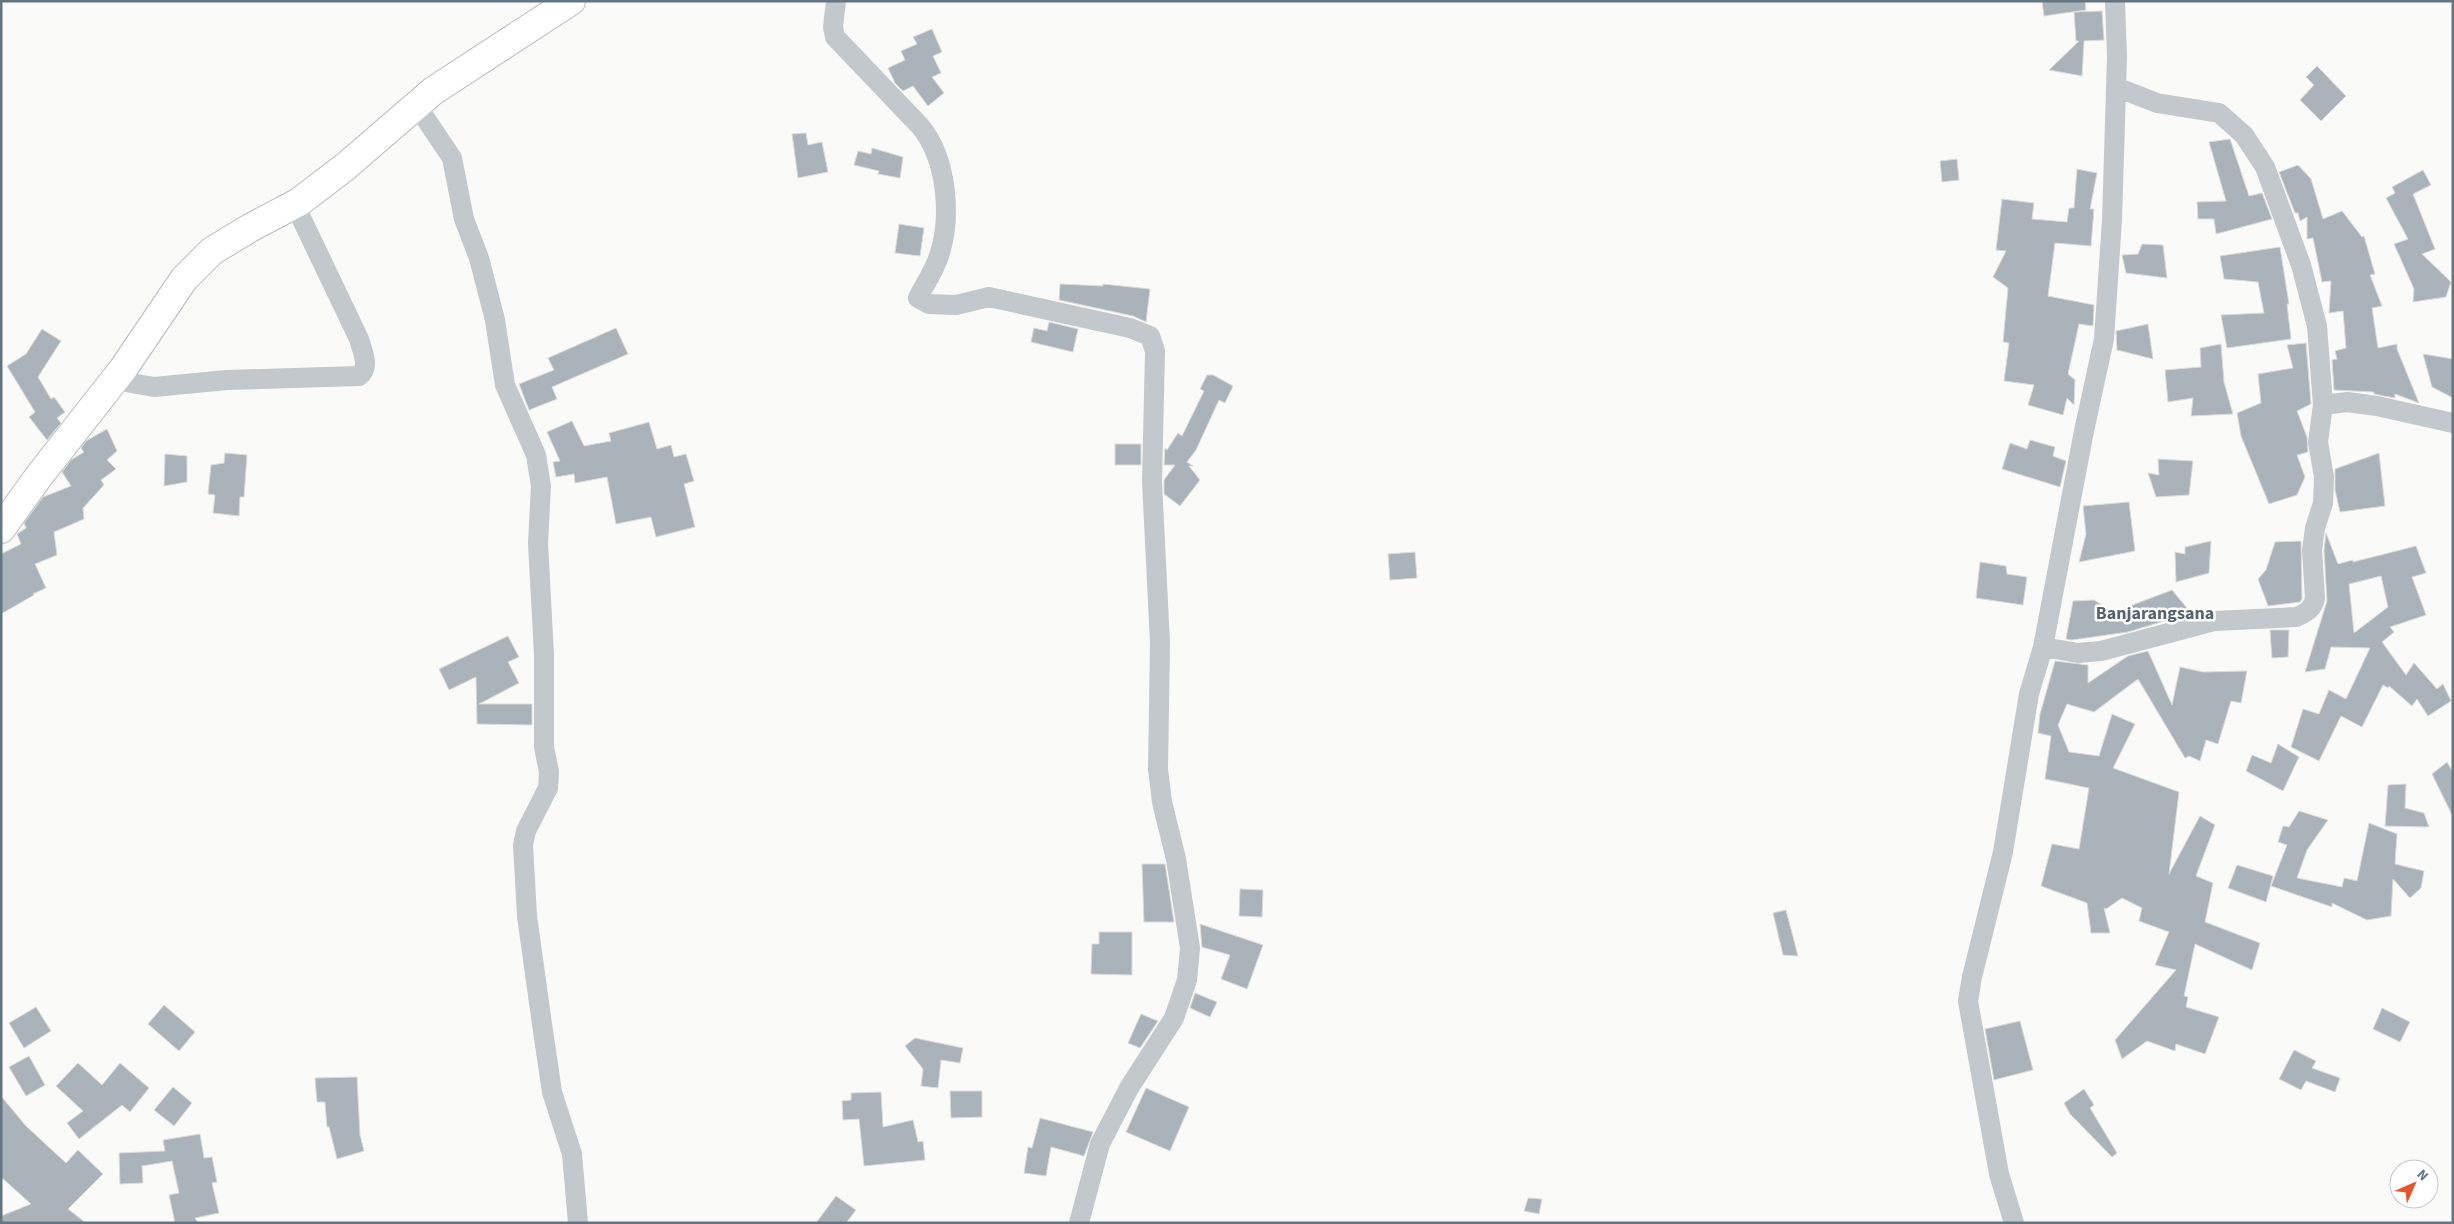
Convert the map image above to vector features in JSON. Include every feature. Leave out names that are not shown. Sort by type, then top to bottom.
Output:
[{"type":"street","points":[[1,528],[114,380],[184,280],[212,251],[250,228],[295,205],[345,167],[433,91],[571,1]]},
{"type":"street","points":[[836,1],[833,27],[835,36],[924,130],[935,152],[944,190],[946,224],[939,258],[918,298],[929,304],[956,305],[989,297],[1130,328],[1150,336],[1155,351],[1152,482],[1160,644],[1158,769],[1162,802],[1176,859],[1190,948],[1187,980],[1174,1018],[1129,1088],[1100,1144],[1078,1223]]},
{"type":"street","points":[[2014,1223],[1999,1174],[1968,1001],[1972,977],[2003,852],[2029,694],[2043,647],[2084,431],[2104,339],[2112,220],[2116,87],[2115,1]]},
{"type":"street","points":[[2043,647],[2078,653],[2101,652],[2214,621],[2296,616],[2310,610],[2315,598],[2313,539],[2323,504],[2324,477],[2318,442],[2323,405],[2317,326],[2301,265],[2265,167],[2244,135],[2219,113],[2157,103],[2116,87]]},
{"type":"street","points":[[417,106],[452,158],[464,218],[479,258],[496,320],[505,385],[536,455],[541,486],[538,543],[544,655],[544,747],[549,772],[548,788],[526,831],[523,845],[527,916],[542,1024],[552,1092],[572,1154],[578,1223]]},
{"type":"street","points":[[114,380],[154,387],[227,380],[359,376],[362,374],[366,362],[359,339],[295,205]]},
{"type":"street","points":[[2323,405],[2347,402],[2377,406],[2453,423]]},
{"type":"building","points":[[2042,1],[2085,1],[2086,10],[2044,16]]},
{"type":"building","points":[[2102,11],[2104,40],[2084,41],[2082,76],[2049,70],[2079,41],[2076,41],[2074,12]]},
{"type":"building","points":[[932,29],[942,52],[933,56],[941,73],[932,77],[944,93],[928,106],[913,86],[903,91],[895,83],[888,68],[905,60],[901,51],[917,44],[913,37]]},
{"type":"building","points":[[2317,66],[2346,96],[2321,121],[2300,100],[2314,85],[2306,77]]},
{"type":"building","points":[[806,133],[808,145],[822,142],[828,172],[798,178],[792,134]]},
{"type":"building","points":[[2230,139],[2249,196],[2262,193],[2272,219],[2216,234],[2214,219],[2198,219],[2197,202],[2226,201],[2209,142]]},
{"type":"building","points":[[872,148],[903,157],[900,178],[878,174],[879,171],[854,165],[858,151],[871,154]]},
{"type":"building","points":[[1957,159],[1959,180],[1942,182],[1940,161]]},
{"type":"building","points":[[2298,165],[2311,179],[2323,219],[2342,211],[2362,237],[2364,236],[2375,274],[2370,275],[2382,306],[2372,308],[2378,348],[2397,344],[2397,349],[2419,403],[2395,394],[2395,398],[2374,394],[2374,392],[2334,390],[2332,360],[2337,359],[2335,351],[2346,348],[2343,311],[2329,313],[2331,281],[2322,282],[2313,238],[2307,239],[2307,217],[2300,221],[2298,213],[2295,213],[2279,172]]},
{"type":"building","points":[[2077,169],[2097,173],[2090,209],[2094,209],[2091,246],[2055,243],[2048,296],[2094,305],[2093,326],[2079,324],[2068,374],[2075,380],[2074,405],[2067,398],[2063,415],[2028,405],[2034,385],[2004,381],[2009,343],[2003,342],[2008,288],[1993,277],[2006,251],[1996,250],[2002,199],[2034,203],[2032,219],[2067,222],[2069,208],[2074,208]]},
{"type":"building","points":[[2423,170],[2431,185],[2413,194],[2435,249],[2422,254],[2451,282],[2446,297],[2413,302],[2414,289],[2394,244],[2408,239],[2386,198],[2395,193],[2392,187]]},
{"type":"building","points":[[899,224],[924,228],[920,256],[895,253]]},
{"type":"building","points":[[2142,244],[2163,245],[2167,278],[2126,273],[2122,255],[2138,254]]},
{"type":"building","points":[[2280,247],[2289,304],[2287,304],[2291,339],[2227,348],[2221,315],[2264,313],[2258,282],[2224,279],[2220,256]]},
{"type":"building","points":[[1060,284],[1103,286],[1103,284],[1150,289],[1146,322],[1133,316],[1059,300]]},
{"type":"building","points":[[1049,322],[1078,329],[1073,352],[1031,342],[1034,328],[1047,331]]},
{"type":"building","points":[[2148,324],[2153,359],[2117,350],[2116,331]]},
{"type":"building","points":[[616,328],[628,354],[552,387],[557,399],[529,410],[519,384],[554,370],[548,358]]},
{"type":"building","points":[[42,329],[61,341],[38,377],[51,399],[54,397],[65,412],[57,418],[61,423],[47,440],[29,417],[35,412],[7,366],[26,354]]},
{"type":"building","points":[[2306,343],[2311,404],[2297,411],[2307,437],[2308,452],[2297,455],[2305,477],[2297,495],[2269,504],[2241,436],[2237,413],[2261,403],[2258,374],[2293,368],[2287,345]]},
{"type":"building","points":[[2221,344],[2224,382],[2233,414],[2191,416],[2193,398],[2168,402],[2165,370],[2201,367],[2200,348]]},
{"type":"building","points":[[2423,354],[2453,359],[2453,398],[2432,387]]},
{"type":"building","points":[[1207,375],[1213,375],[1233,386],[1225,403],[1219,400],[1196,450],[1187,462],[1193,466],[1189,466],[1200,480],[1180,506],[1164,494],[1164,480],[1175,465],[1164,465],[1165,448],[1167,450],[1178,433],[1182,436],[1204,391],[1200,389]]},
{"type":"building","points":[[572,421],[584,446],[611,441],[609,433],[649,422],[657,449],[671,445],[674,457],[686,454],[694,481],[684,484],[695,527],[656,537],[651,517],[616,524],[607,477],[575,483],[574,474],[556,477],[553,462],[560,461],[547,432]]},
{"type":"building","points":[[107,429],[117,451],[107,460],[116,469],[101,480],[104,485],[83,508],[84,519],[54,532],[57,555],[35,564],[46,588],[1,614],[1,554],[21,544],[17,534],[26,528],[24,523],[43,497],[71,486],[62,472],[71,460],[84,452],[81,448],[86,441]]},
{"type":"building","points":[[2030,440],[2055,447],[2053,456],[2066,461],[2060,487],[2002,469],[2010,443],[2027,449]]},
{"type":"building","points":[[1115,444],[1141,444],[1141,465],[1115,465]]},
{"type":"building","points":[[225,453],[247,455],[244,497],[240,497],[239,516],[213,513],[215,495],[208,494],[211,465],[224,463]]},
{"type":"building","points":[[2379,453],[2385,506],[2340,512],[2335,490],[2335,469]]},
{"type":"building","points":[[165,454],[187,456],[187,482],[164,486]]},
{"type":"building","points":[[2158,459],[2193,461],[2189,495],[2156,497],[2148,473],[2159,475]]},
{"type":"building","points":[[2129,502],[2135,551],[2079,562],[2086,534],[2083,506]]},
{"type":"building","points":[[2326,533],[2338,564],[2416,546],[2426,573],[2412,577],[2426,615],[2390,627],[2394,632],[2382,642],[2406,675],[2414,663],[2437,689],[2443,684],[2451,701],[2428,716],[2417,699],[2412,706],[2389,686],[2388,688],[2383,685],[2362,727],[2341,716],[2319,761],[2291,747],[2303,709],[2319,714],[2329,690],[2346,699],[2370,648],[2331,647],[2325,669],[2305,672],[2327,601],[2324,550]],"holes":[[[2381,576],[2388,607],[2354,633],[2349,584]]]},
{"type":"building","points":[[2211,541],[2209,573],[2176,582],[2175,552],[2185,554],[2185,547]]},
{"type":"building","points":[[2301,541],[2302,599],[2300,602],[2268,606],[2258,579],[2266,570],[2275,542]]},
{"type":"building","points":[[1415,552],[1417,578],[1390,580],[1388,554]]},
{"type":"building","points":[[1980,562],[2006,566],[2007,574],[2027,577],[2023,605],[1976,598]]},
{"type":"building","points":[[2172,590],[2191,613],[2128,632],[2072,640],[2066,639],[2073,601],[2094,600],[2114,612]]},
{"type":"building","points":[[2270,630],[2289,630],[2288,657],[2272,658]]},
{"type":"building","points":[[508,636],[519,657],[508,662],[519,683],[479,704],[532,704],[532,725],[477,724],[476,677],[449,690],[439,669]]},
{"type":"building","points":[[2148,651],[2172,705],[2180,667],[2203,672],[2247,671],[2241,703],[2231,701],[2218,744],[2206,740],[2200,761],[2189,756],[2185,758],[2138,679],[2094,712],[2067,704],[2058,725],[2069,752],[2099,756],[2112,714],[2135,724],[2113,768],[2179,792],[2169,874],[2200,816],[2215,825],[2196,876],[2213,883],[2205,922],[2260,943],[2252,970],[2195,944],[2184,996],[2188,997],[2186,1007],[2219,1017],[2205,1054],[2176,1044],[2175,1051],[2147,1041],[2122,1059],[2115,1040],[2176,970],[2155,965],[2169,932],[2139,921],[2142,908],[2122,898],[2106,909],[2104,908],[2110,933],[2091,933],[2087,903],[2041,886],[2052,844],[2079,849],[2089,788],[2045,779],[2051,736],[2038,733],[2040,714],[2055,661],[2088,665],[2088,683],[2128,656]]},
{"type":"building","points":[[2278,744],[2299,757],[2283,791],[2246,771],[2252,755],[2271,763]]},
{"type":"building","points":[[2447,762],[2453,772],[2453,817],[2432,774]]},
{"type":"building","points":[[2406,784],[2405,808],[2424,813],[2429,827],[2385,826],[2388,785]]},
{"type":"building","points":[[2299,811],[2328,820],[2307,850],[2297,878],[2342,887],[2344,878],[2357,881],[2369,823],[2397,834],[2395,864],[2424,871],[2421,888],[2410,898],[2393,879],[2391,916],[2367,920],[2332,903],[2332,907],[2271,886],[2287,845],[2278,842],[2283,826],[2289,827]]},
{"type":"building","points":[[1142,864],[1165,864],[1174,922],[1144,922]]},
{"type":"building","points":[[2237,865],[2273,876],[2266,902],[2228,888]]},
{"type":"building","points":[[1240,889],[1263,890],[1262,917],[1239,916]]},
{"type":"building","points":[[1786,910],[1798,956],[1783,955],[1773,913]]},
{"type":"building","points":[[1200,924],[1263,945],[1247,989],[1221,979],[1230,955],[1202,947]]},
{"type":"building","points":[[1099,932],[1132,932],[1132,975],[1091,974],[1092,944],[1099,944]]},
{"type":"building","points":[[1195,993],[1217,1002],[1210,1017],[1190,1008]]},
{"type":"building","points":[[164,1005],[195,1032],[179,1051],[148,1024]]},
{"type":"building","points":[[36,1007],[51,1031],[24,1048],[9,1023]]},
{"type":"building","points":[[2382,1008],[2410,1022],[2400,1042],[2373,1029]]},
{"type":"building","points":[[1141,1014],[1158,1021],[1140,1048],[1128,1043]]},
{"type":"building","points":[[2020,1021],[2033,1070],[1994,1080],[1985,1029]]},
{"type":"building","points":[[915,1038],[963,1048],[960,1063],[941,1060],[938,1088],[921,1086],[923,1069],[905,1046]]},
{"type":"building","points":[[2294,1050],[2316,1061],[2312,1068],[2340,1078],[2335,1092],[2306,1081],[2301,1090],[2279,1079]]},
{"type":"building","points":[[29,1056],[45,1085],[26,1096],[9,1067]]},
{"type":"building","points":[[78,1063],[102,1085],[120,1063],[149,1088],[130,1112],[122,1105],[79,1139],[67,1123],[83,1111],[56,1086]]},
{"type":"building","points":[[357,1077],[360,1135],[364,1151],[337,1159],[329,1127],[327,1127],[325,1102],[317,1102],[315,1078]]},
{"type":"building","points":[[173,1087],[192,1103],[174,1126],[154,1110]]},
{"type":"building","points":[[1146,1088],[1189,1107],[1170,1151],[1126,1132]]},
{"type":"building","points":[[2084,1089],[2094,1105],[2090,1108],[2117,1153],[2112,1157],[2070,1114],[2064,1103]]},
{"type":"building","points":[[950,1091],[982,1091],[982,1117],[951,1118]]},
{"type":"building","points":[[881,1092],[883,1127],[913,1120],[918,1142],[923,1141],[925,1160],[864,1166],[859,1119],[843,1120],[842,1101],[851,1100],[851,1093]]},
{"type":"building","points":[[1,1096],[26,1126],[66,1163],[78,1150],[103,1174],[68,1209],[86,1223],[1,1223],[1,1216],[31,1204],[1,1177]]},
{"type":"building","points":[[1040,1118],[1093,1132],[1084,1156],[1051,1147],[1046,1176],[1024,1173],[1028,1147],[1032,1148]]},
{"type":"building","points":[[200,1134],[204,1158],[212,1157],[217,1182],[212,1183],[219,1213],[195,1218],[198,1223],[175,1223],[169,1195],[179,1193],[172,1161],[142,1166],[143,1183],[120,1184],[119,1153],[165,1151],[163,1140]]},
{"type":"building","points":[[836,1196],[856,1210],[846,1223],[816,1223]]},
{"type":"building","points":[[1528,1198],[1542,1199],[1539,1214],[1524,1211]]},
{"type":"district","name":"Banjarangsana","points":[[2155,613]]}]
